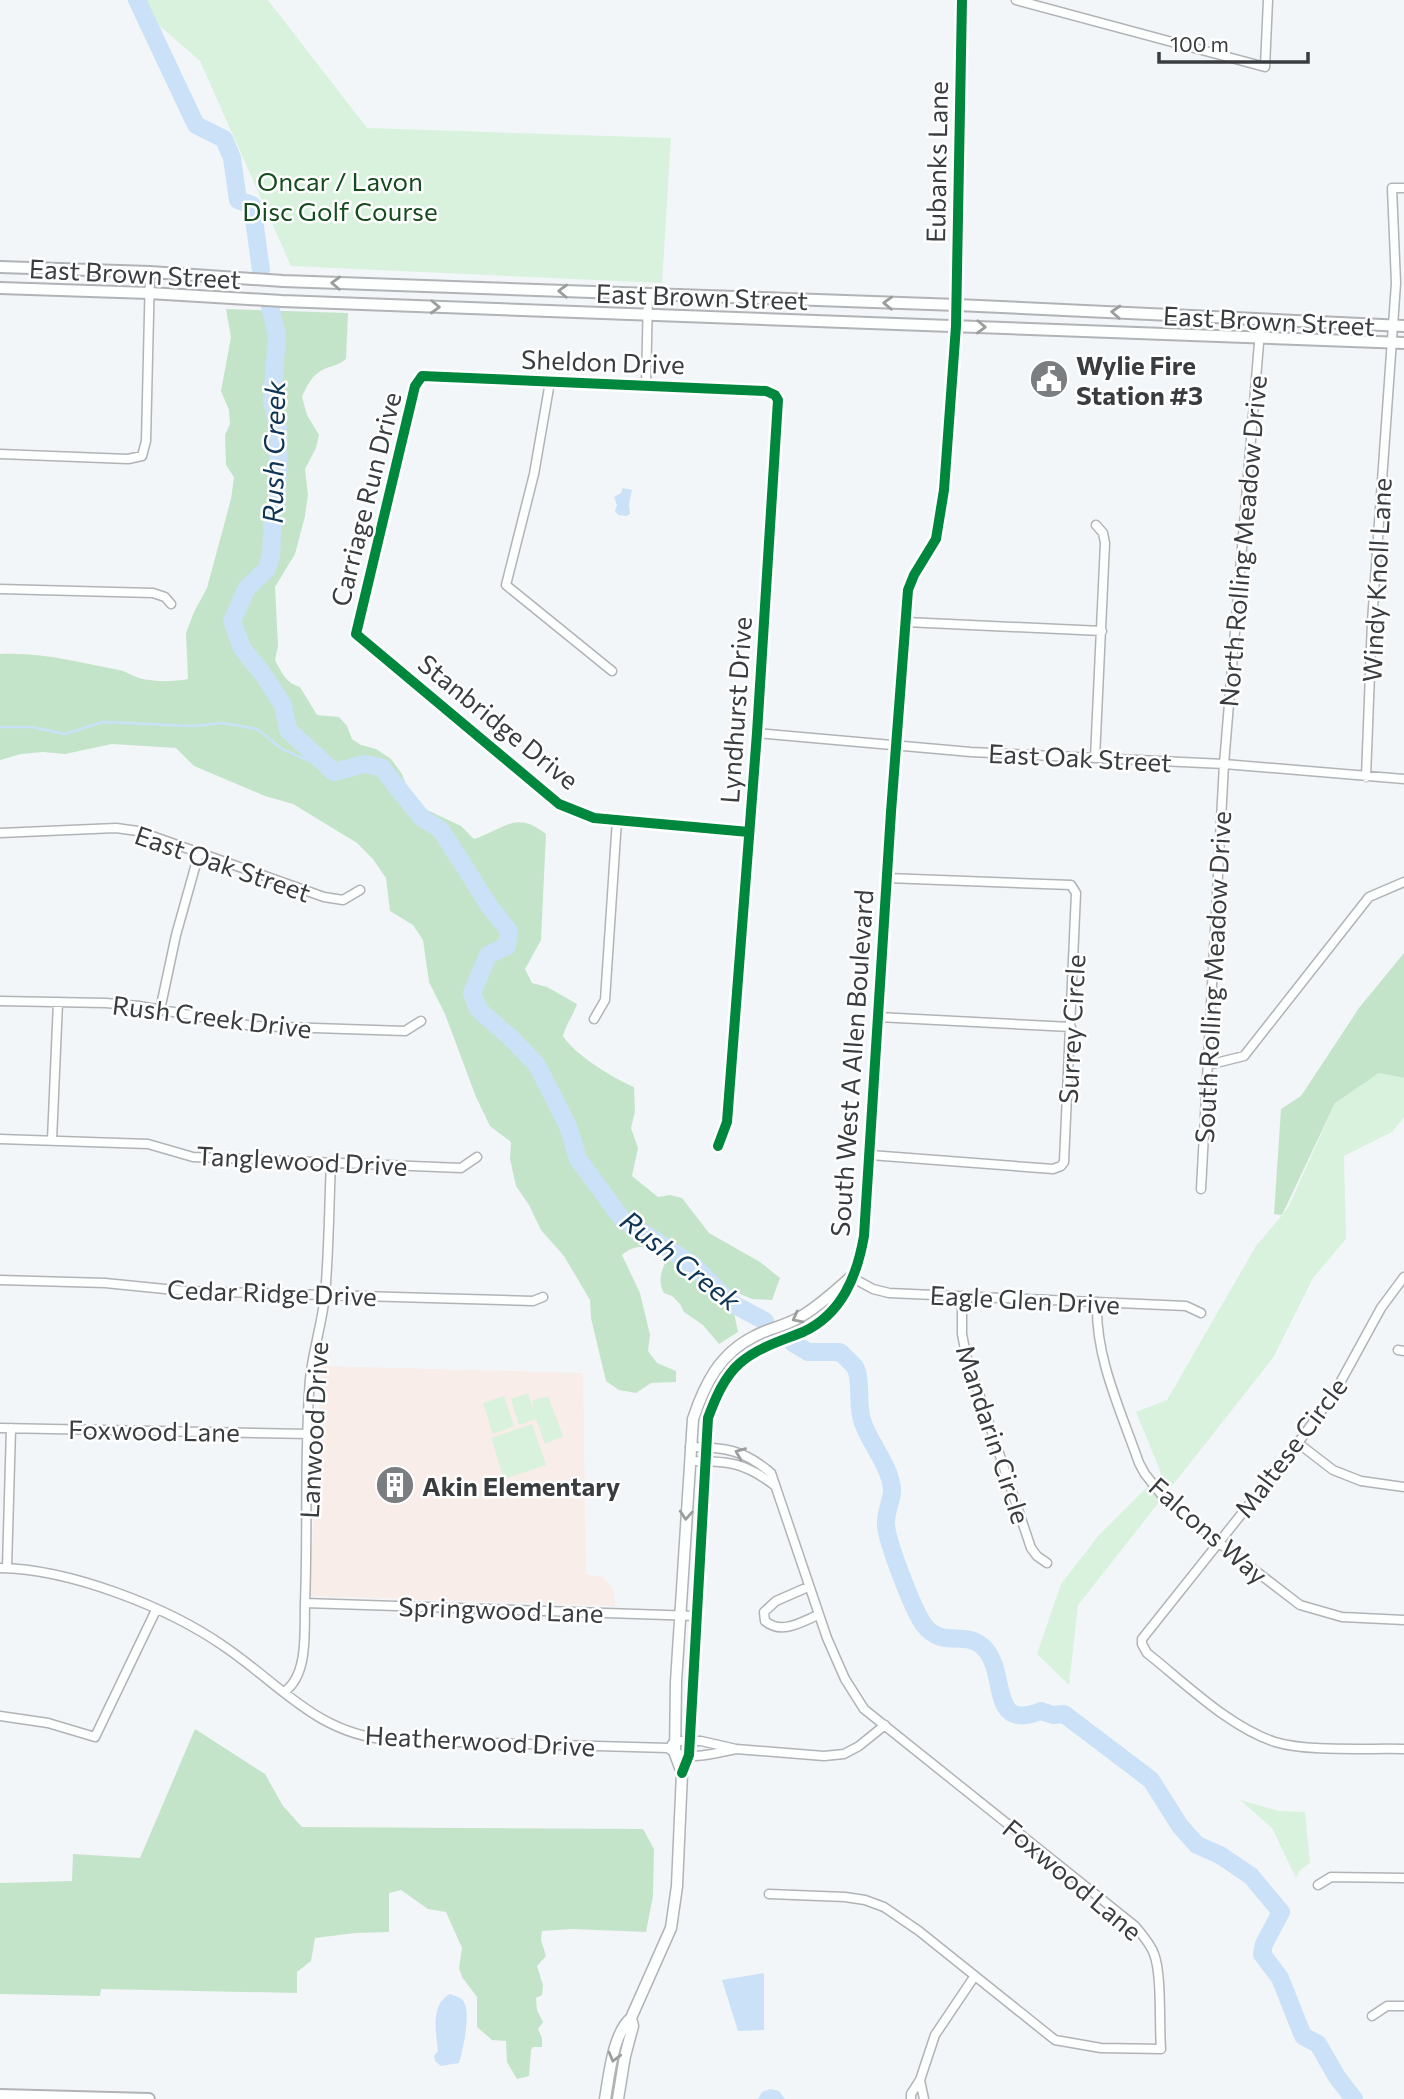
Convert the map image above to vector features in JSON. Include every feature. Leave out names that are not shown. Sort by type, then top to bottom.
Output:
[{"type":"main road","name":"East Brown Street","points":[[1,267],[150,272],[282,281],[957,305],[1398,326]]},
{"type":"main road","points":[[1,267],[1,288]]},
{"type":"main road","name":"East Brown Street","points":[[1,288],[149,293],[282,302],[1404,343]]},
{"type":"main road","points":[[0,2095],[149,2099]]},
{"type":"street","name":"Eubanks Lane","points":[[906,622],[908,590],[936,540],[944,490],[957,305],[962,0]]},
{"type":"street","points":[[1016,0],[1265,67],[1268,0]]},
{"type":"street","name":"Windy Knoll Lane","points":[[1366,777],[1372,622],[1391,342],[1398,326],[1392,188],[1404,188]]},
{"type":"street","points":[[0,454],[116,458],[142,456],[146,441],[150,272]]},
{"type":"street","points":[[646,386],[648,294]]},
{"type":"street","name":"North Rolling Meadow Drive","points":[[1224,764],[1261,319]]},
{"type":"street","name":"Sheldon Drive","points":[[422,376],[766,391],[771,392],[778,400]]},
{"type":"street","name":"Carriage Run Drive","points":[[356,634],[415,386],[422,376]]},
{"type":"street","points":[[550,382],[534,474],[506,585],[612,671]]},
{"type":"street","name":"Lyndhurst Drive","points":[[718,1146],[726,1122],[757,733],[778,400]]},
{"type":"street","points":[[1096,525],[1103,533],[1105,543],[1096,758]]},
{"type":"street","points":[[0,589],[153,593],[164,597],[171,604]]},
{"type":"street","points":[[906,622],[1102,631]]},
{"type":"street","name":"South West A Allen Boulevard","points":[[682,1773],[689,1755],[708,1418],[716,1398],[739,1364],[768,1344],[820,1322],[841,1302],[859,1260],[864,1236],[906,622]]},
{"type":"street","name":"Stanbridge Drive","points":[[356,634],[559,804],[594,818],[749,832]]},
{"type":"street","name":"East Oak Street","points":[[757,733],[971,752],[1224,764],[1404,779]]},
{"type":"street","name":"South Rolling Meadow Drive","points":[[1201,1189],[1224,764]]},
{"type":"street","points":[[594,1019],[605,1000],[617,820]]},
{"type":"street","name":"East Oak Street","points":[[0,833],[116,828],[138,831],[324,897],[343,900],[360,890]]},
{"type":"street","points":[[160,1010],[176,935],[200,853]]},
{"type":"street","name":"Surrey Circle","points":[[870,1155],[1054,1169],[1064,1162],[1076,893],[1071,885],[887,878]]},
{"type":"street","points":[[1208,1065],[1244,1056],[1369,897],[1404,882]]},
{"type":"street","name":"Rush Creek Drive","points":[[0,1001],[106,1003],[253,1026],[405,1031],[421,1021]]},
{"type":"street","points":[[52,1140],[58,1002]]},
{"type":"street","points":[[878,1017],[1072,1027]]},
{"type":"street","name":"Tanglewood Drive","points":[[0,1139],[148,1144],[194,1157],[461,1168],[477,1157]]},
{"type":"street","name":"Lanwood Drive","points":[[284,1692],[297,1678],[301,1665],[310,1380],[325,1295],[331,1162]]},
{"type":"street","points":[[605,2099],[623,2025],[631,2018],[671,1928],[677,1886],[682,1773],[673,1748],[693,1419],[702,1392],[725,1356],[755,1335],[797,1319],[851,1277]]},
{"type":"street","name":"Eagle Glen Drive","points":[[851,1277],[873,1289],[888,1293],[1186,1306],[1201,1313]]},
{"type":"street","name":"Maltese Circle","points":[[1404,1278],[1381,1308],[1335,1392],[1298,1444],[1143,1634],[1142,1644],[1147,1653],[1223,1713],[1262,1737],[1301,1747],[1404,1749]]},
{"type":"street","name":"Cedar Ridge Drive","points":[[0,1280],[105,1283],[185,1291],[533,1301],[543,1297]]},
{"type":"street","name":"Mandarin Circle","points":[[962,1296],[962,1334],[966,1355],[1031,1548],[1047,1563]]},
{"type":"street","name":"Falcons Way","points":[[1097,1302],[1097,1328],[1102,1355],[1145,1474],[1161,1494],[1288,1598],[1314,1611],[1342,1617],[1404,1620]]},
{"type":"street","name":"Foxwood Lane","points":[[0,1427],[309,1434]]},
{"type":"street","points":[[4,1568],[11,1428]]},
{"type":"street","points":[[1298,1444],[1334,1470],[1361,1481],[1404,1487]]},
{"type":"street","name":"Foxwood Lane","points":[[690,1447],[729,1449],[743,1453],[771,1473],[818,1615],[858,1702],[874,1718],[1135,1926],[1148,1941],[1158,1969],[1161,2049],[1101,2048],[1055,2040],[919,1931],[884,1907],[845,1897],[769,1894]]},
{"type":"street","points":[[690,1461],[740,1465],[755,1471],[774,1485]]},
{"type":"street","name":"Heatherwood Drive","points":[[4,1568],[95,1586],[156,1609],[192,1626],[225,1647],[302,1709],[327,1724],[361,1736],[382,1739],[673,1748],[689,1755],[736,1749]]},
{"type":"street","points":[[808,1587],[776,1601],[764,1612],[765,1621],[772,1627],[781,1628],[818,1615]]},
{"type":"street","name":"Springwood Lane","points":[[305,1603],[696,1616]]},
{"type":"street","points":[[0,1716],[48,1723],[95,1737],[156,1609]]},
{"type":"street","name":"Heatherwood Drive","points":[[673,1748],[690,1741],[701,1741],[736,1749],[824,1756],[844,1754],[859,1746],[885,1725]]},
{"type":"street","points":[[1318,1885],[1331,1877],[1404,1878]]},
{"type":"street","points":[[911,2099],[934,2035],[974,1977]]},
{"type":"street","points":[[1372,2016],[1388,2006],[1404,2006]]},
{"type":"street","points":[[618,2099],[633,2026],[631,2018]]},
{"type":"street","points":[[920,2080],[924,2099]]},
{"type":"shaded area","points":[[321,1366],[583,1373],[586,1574],[602,1577],[609,1583],[614,1592],[615,1606],[310,1596]]},
{"type":"green space","name":"Oncar / Lavon Disc Golf Course","points":[[130,0],[268,0],[367,128],[671,138],[662,283],[291,266],[200,61]]},
{"type":"green space","points":[[226,309],[348,313],[346,359],[316,374],[302,397],[307,415],[319,435],[316,448],[305,469],[308,495],[295,554],[275,587],[278,646],[275,660],[280,669],[288,680],[300,687],[317,715],[339,717],[347,726],[352,739],[391,759],[402,774],[410,795],[427,810],[461,826],[474,839],[518,822],[526,823],[546,834],[541,940],[525,969],[532,983],[547,987],[577,1004],[563,1036],[568,1043],[595,1065],[634,1087],[635,1111],[631,1128],[638,1148],[632,1176],[658,1197],[670,1195],[682,1198],[709,1233],[760,1262],[780,1278],[772,1300],[752,1299],[738,1293],[732,1303],[738,1332],[719,1344],[703,1325],[684,1312],[672,1296],[664,1293],[661,1280],[667,1258],[645,1247],[633,1248],[622,1255],[640,1293],[650,1335],[648,1351],[657,1363],[676,1371],[676,1382],[651,1383],[636,1393],[619,1390],[606,1381],[591,1318],[590,1300],[564,1256],[541,1230],[516,1186],[510,1159],[511,1142],[490,1126],[476,1097],[445,1014],[429,982],[423,940],[413,925],[390,911],[386,878],[373,859],[357,843],[293,804],[265,796],[194,766],[176,748],[112,744],[65,754],[21,754],[0,760],[0,654],[60,658],[151,680],[188,679],[186,633],[207,588],[231,499],[234,477],[226,465],[225,435],[230,424],[229,410],[221,391],[231,337]]},
{"type":"green space","points":[[1404,953],[1404,1078],[1379,1073],[1335,1103],[1282,1215],[1274,1214],[1281,1109],[1301,1096],[1359,1008]]},
{"type":"green space","points":[[1379,1073],[1404,1078],[1404,1117],[1392,1132],[1344,1156],[1346,1239],[1313,1278],[1273,1358],[1078,1605],[1069,1685],[1037,1654],[1061,1584],[1099,1535],[1161,1473],[1136,1412],[1167,1400],[1256,1246],[1288,1208],[1335,1103]]},
{"type":"green space","points":[[528,1393],[535,1415],[532,1401],[548,1396],[563,1436],[545,1444],[536,1419],[519,1425],[511,1399]]},
{"type":"green space","points":[[504,1396],[514,1426],[493,1434],[483,1403]]},
{"type":"green space","points":[[532,1424],[546,1465],[504,1479],[491,1438]]},
{"type":"green space","points":[[195,1729],[265,1774],[283,1806],[302,1827],[643,1829],[654,1849],[653,1896],[646,1932],[572,1929],[542,1931],[541,1940],[546,1956],[537,1966],[543,1985],[542,1995],[536,1998],[537,2010],[543,2022],[538,2029],[542,2047],[533,2047],[531,2050],[529,2076],[517,2079],[507,2062],[506,2041],[492,2040],[477,2027],[477,1997],[462,1977],[459,1968],[462,1948],[446,1912],[428,1909],[401,1890],[389,1893],[389,1932],[315,1938],[311,1961],[297,1972],[297,1993],[101,1989],[100,1996],[0,1994],[0,1883],[72,1881],[73,1854],[140,1858]]},
{"type":"green space","points":[[1240,1800],[1279,1811],[1305,1812],[1310,1863],[1300,1870],[1296,1878],[1272,1828]]},
{"type":"water","points":[[623,488],[632,490],[630,514],[626,516],[618,515],[615,511],[617,505],[614,497],[621,493]]},
{"type":"water","points":[[764,1973],[764,2030],[738,2031],[722,1980]]},
{"type":"water","points":[[450,1994],[464,2002],[467,2015],[466,2032],[459,2063],[441,2066],[434,2056],[438,2051],[437,2012],[439,2005]]},
{"type":"water","points":[[770,2089],[779,2091],[785,2099],[758,2099],[762,2092]]},
{"type":"waterway","name":"Rush Creek","points":[[137,0],[196,125],[224,139],[232,158],[238,200],[252,205],[261,270]]},
{"type":"waterway","name":"Rush Creek","points":[[270,306],[277,336],[272,400],[279,434],[277,501],[267,569],[247,588],[232,621],[242,648],[283,705],[288,730],[334,772],[365,764],[381,767],[422,818],[441,830],[490,907],[509,931],[507,946],[488,955],[472,993],[478,1009],[537,1065],[568,1126],[578,1159],[623,1220],[692,1264],[731,1303],[765,1321]]},
{"type":"waterway","points":[[0,727],[32,727],[65,734],[103,722],[193,726],[223,723],[257,729],[282,749],[334,772]]},
{"type":"waterway","name":"Rush Creek","points":[[793,1343],[808,1352],[840,1352],[855,1367],[862,1420],[890,1480],[892,1493],[886,1520],[887,1534],[907,1591],[924,1625],[939,1636],[978,1643],[992,1660],[1002,1697],[1013,1714],[1024,1715],[1041,1711],[1053,1715],[1064,1714],[1151,1780],[1180,1826],[1197,1845],[1220,1855],[1251,1876],[1281,1912],[1264,1944],[1262,1954],[1280,1978],[1303,2036],[1318,2044],[1337,2077],[1354,2099]]},
{"type":"cycle path","points":[[682,1773],[689,1755],[708,1418],[725,1382],[740,1363],[762,1349],[817,1324],[838,1304],[852,1279],[864,1236],[908,590],[936,539],[944,490],[956,326],[962,0]]},
{"type":"cycle path","points":[[718,1146],[727,1122],[757,733],[778,400],[775,395],[766,391],[422,376],[415,386],[356,634],[559,804],[594,818],[749,832]]},
{"type":"place","name":"Wylie Fire Station #3","points":[[1049,379]]},
{"type":"place","name":"Akin Elementary","points":[[395,1485]]}]
